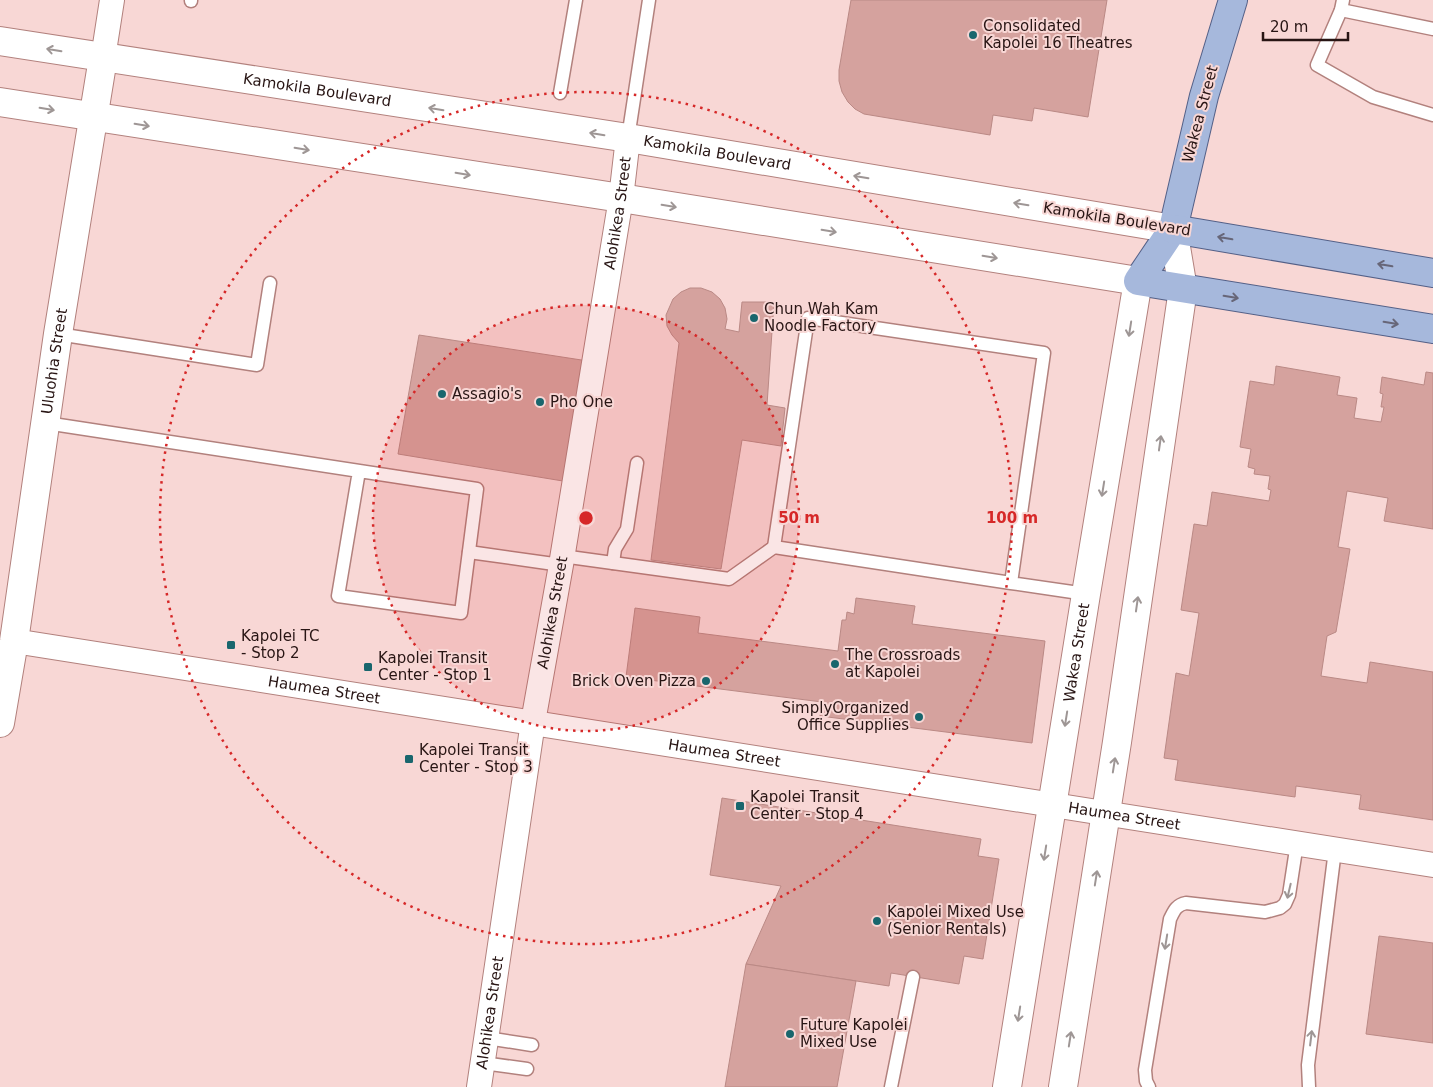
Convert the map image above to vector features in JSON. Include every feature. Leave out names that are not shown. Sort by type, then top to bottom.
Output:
[{"type":"main road","name":"Wakea Street","points":[[1007,1087],[1138,281],[1173,228],[1204,96],[1233,0]]},
{"type":"main road","name":"Kamokila Boulevard","points":[[0,41],[628,138],[1433,273]]},
{"type":"main road","name":"Uluohia Street","points":[[0,723],[7,639],[46,423],[58,334],[102,58]]},
{"type":"main road","points":[[0,102],[621,198],[1433,329]]},
{"type":"main road","name":"Wakea Street","points":[[1063,1087],[1106,813],[1183,289],[1173,228]]},
{"type":"street","name":"Uluohia Street","points":[[102,58],[112,0]]},
{"type":"street","name":"Alohikea Street","points":[[479,1087],[533,722],[562,560],[621,198],[628,138]]},
{"type":"street","name":"Haumea Street","points":[[7,639],[1433,865]]},
{"type":"lane","points":[[560,93],[576,0]]},
{"type":"lane","points":[[628,138],[649,0]]},
{"type":"lane","points":[[1433,29],[1342,5],[1317,65],[1373,96],[1433,115]]},
{"type":"lane","points":[[58,334],[258,365],[270,283]]},
{"type":"lane","points":[[774,547],[808,318],[1044,353],[1011,583]]},
{"type":"lane","points":[[46,423],[359,471],[477,490],[461,613],[338,596],[359,471]]},
{"type":"lane","points":[[613,563],[615,549],[627,529],[637,463]]},
{"type":"lane","points":[[469,552],[613,563],[729,578],[774,547],[1086,594]]},
{"type":"lane","points":[[1149,1087],[1145,1070],[1170,919],[1174,911],[1179,905],[1186,903],[1265,912],[1280,908],[1285,904],[1288,895],[1297,844]]},
{"type":"lane","points":[[1309,1087],[1308,1065],[1335,850]]},
{"type":"lane","points":[[892,1087],[913,977]]},
{"type":"lane","points":[[487,1038],[532,1045]]},
{"type":"lane","points":[[483,1063],[527,1069]]},
{"type":"building","name":"Consolidated Kapolei 16 Theatres","points":[[851,0],[1107,0],[1088,117],[1034,108],[1032,121],[993,115],[990,135],[864,114],[848,102],[842,92],[839,81],[839,70]]},
{"type":"building","points":[[690,288],[701,288],[712,292],[720,299],[725,308],[727,319],[725,329],[739,332],[742,302],[774,302],[767,405],[785,408],[781,446],[742,440],[721,569],[651,560],[679,343],[667,326],[666,315],[673,299],[681,292]]},
{"type":"building","points":[[419,335],[588,361],[569,482],[398,454]]},
{"type":"building","points":[[1276,366],[1340,377],[1337,395],[1357,398],[1354,418],[1381,422],[1384,407],[1381,407],[1383,394],[1380,393],[1382,377],[1424,385],[1426,372],[1433,373],[1433,529],[1384,521],[1388,498],[1347,491],[1338,547],[1350,549],[1336,632],[1327,636],[1321,676],[1367,683],[1370,662],[1433,672],[1433,820],[1359,809],[1361,795],[1296,786],[1295,797],[1175,780],[1178,760],[1164,758],[1176,673],[1189,676],[1199,613],[1181,610],[1194,524],[1207,526],[1212,492],[1269,501],[1271,490],[1268,489],[1270,476],[1254,474],[1255,469],[1248,467],[1251,449],[1240,447],[1250,381],[1274,385]]},
{"type":"building","name":"The Crossroads at Kapolei","points":[[856,598],[915,606],[912,624],[1045,641],[1032,743],[820,716],[822,702],[626,677],[635,608],[700,617],[698,633],[838,651],[842,620],[846,620],[847,612],[854,614]]},
{"type":"building","name":"Kapolei Mixed Use (Senior Rentals)","points":[[722,798],[981,839],[978,856],[999,859],[983,959],[964,956],[959,984],[891,973],[889,986],[746,964],[781,886],[710,875]]},
{"type":"building","points":[[1379,936],[1433,943],[1433,1043],[1366,1034]]},
{"type":"building","name":"Future Kapolei Mixed Use","points":[[746,964],[856,981],[837,1087],[725,1087]]},
{"type":"place","name":"Consolidated Kapolei 16 Theatres","points":[[973,35]]},
{"type":"place","name":"Chun Wah Kam Noodle Factory","points":[[754,318]]},
{"type":"place","name":"Assagio's","points":[[442,394]]},
{"type":"place","name":"Pho One","points":[[540,402]]},
{"type":"place","name":"Kapolei TC - Stop 2","points":[[231,645]]},
{"type":"place","name":"The Crossroads at Kapolei","points":[[835,664]]},
{"type":"place","name":"Kapolei Transit Center - Stop 1","points":[[368,667]]},
{"type":"place","name":"Brick Oven Pizza","points":[[706,681]]},
{"type":"place","name":"SimplyOrganized Office Supplies","points":[[919,717]]},
{"type":"place","name":"Kapolei Transit Center - Stop 3","points":[[409,759]]},
{"type":"place","name":"Kapolei Transit Center - Stop 4","points":[[740,806]]},
{"type":"place","name":"Kapolei Mixed Use (Senior Rentals)","points":[[877,921]]},
{"type":"place","name":"Future Kapolei Mixed Use","points":[[790,1034]]}]
